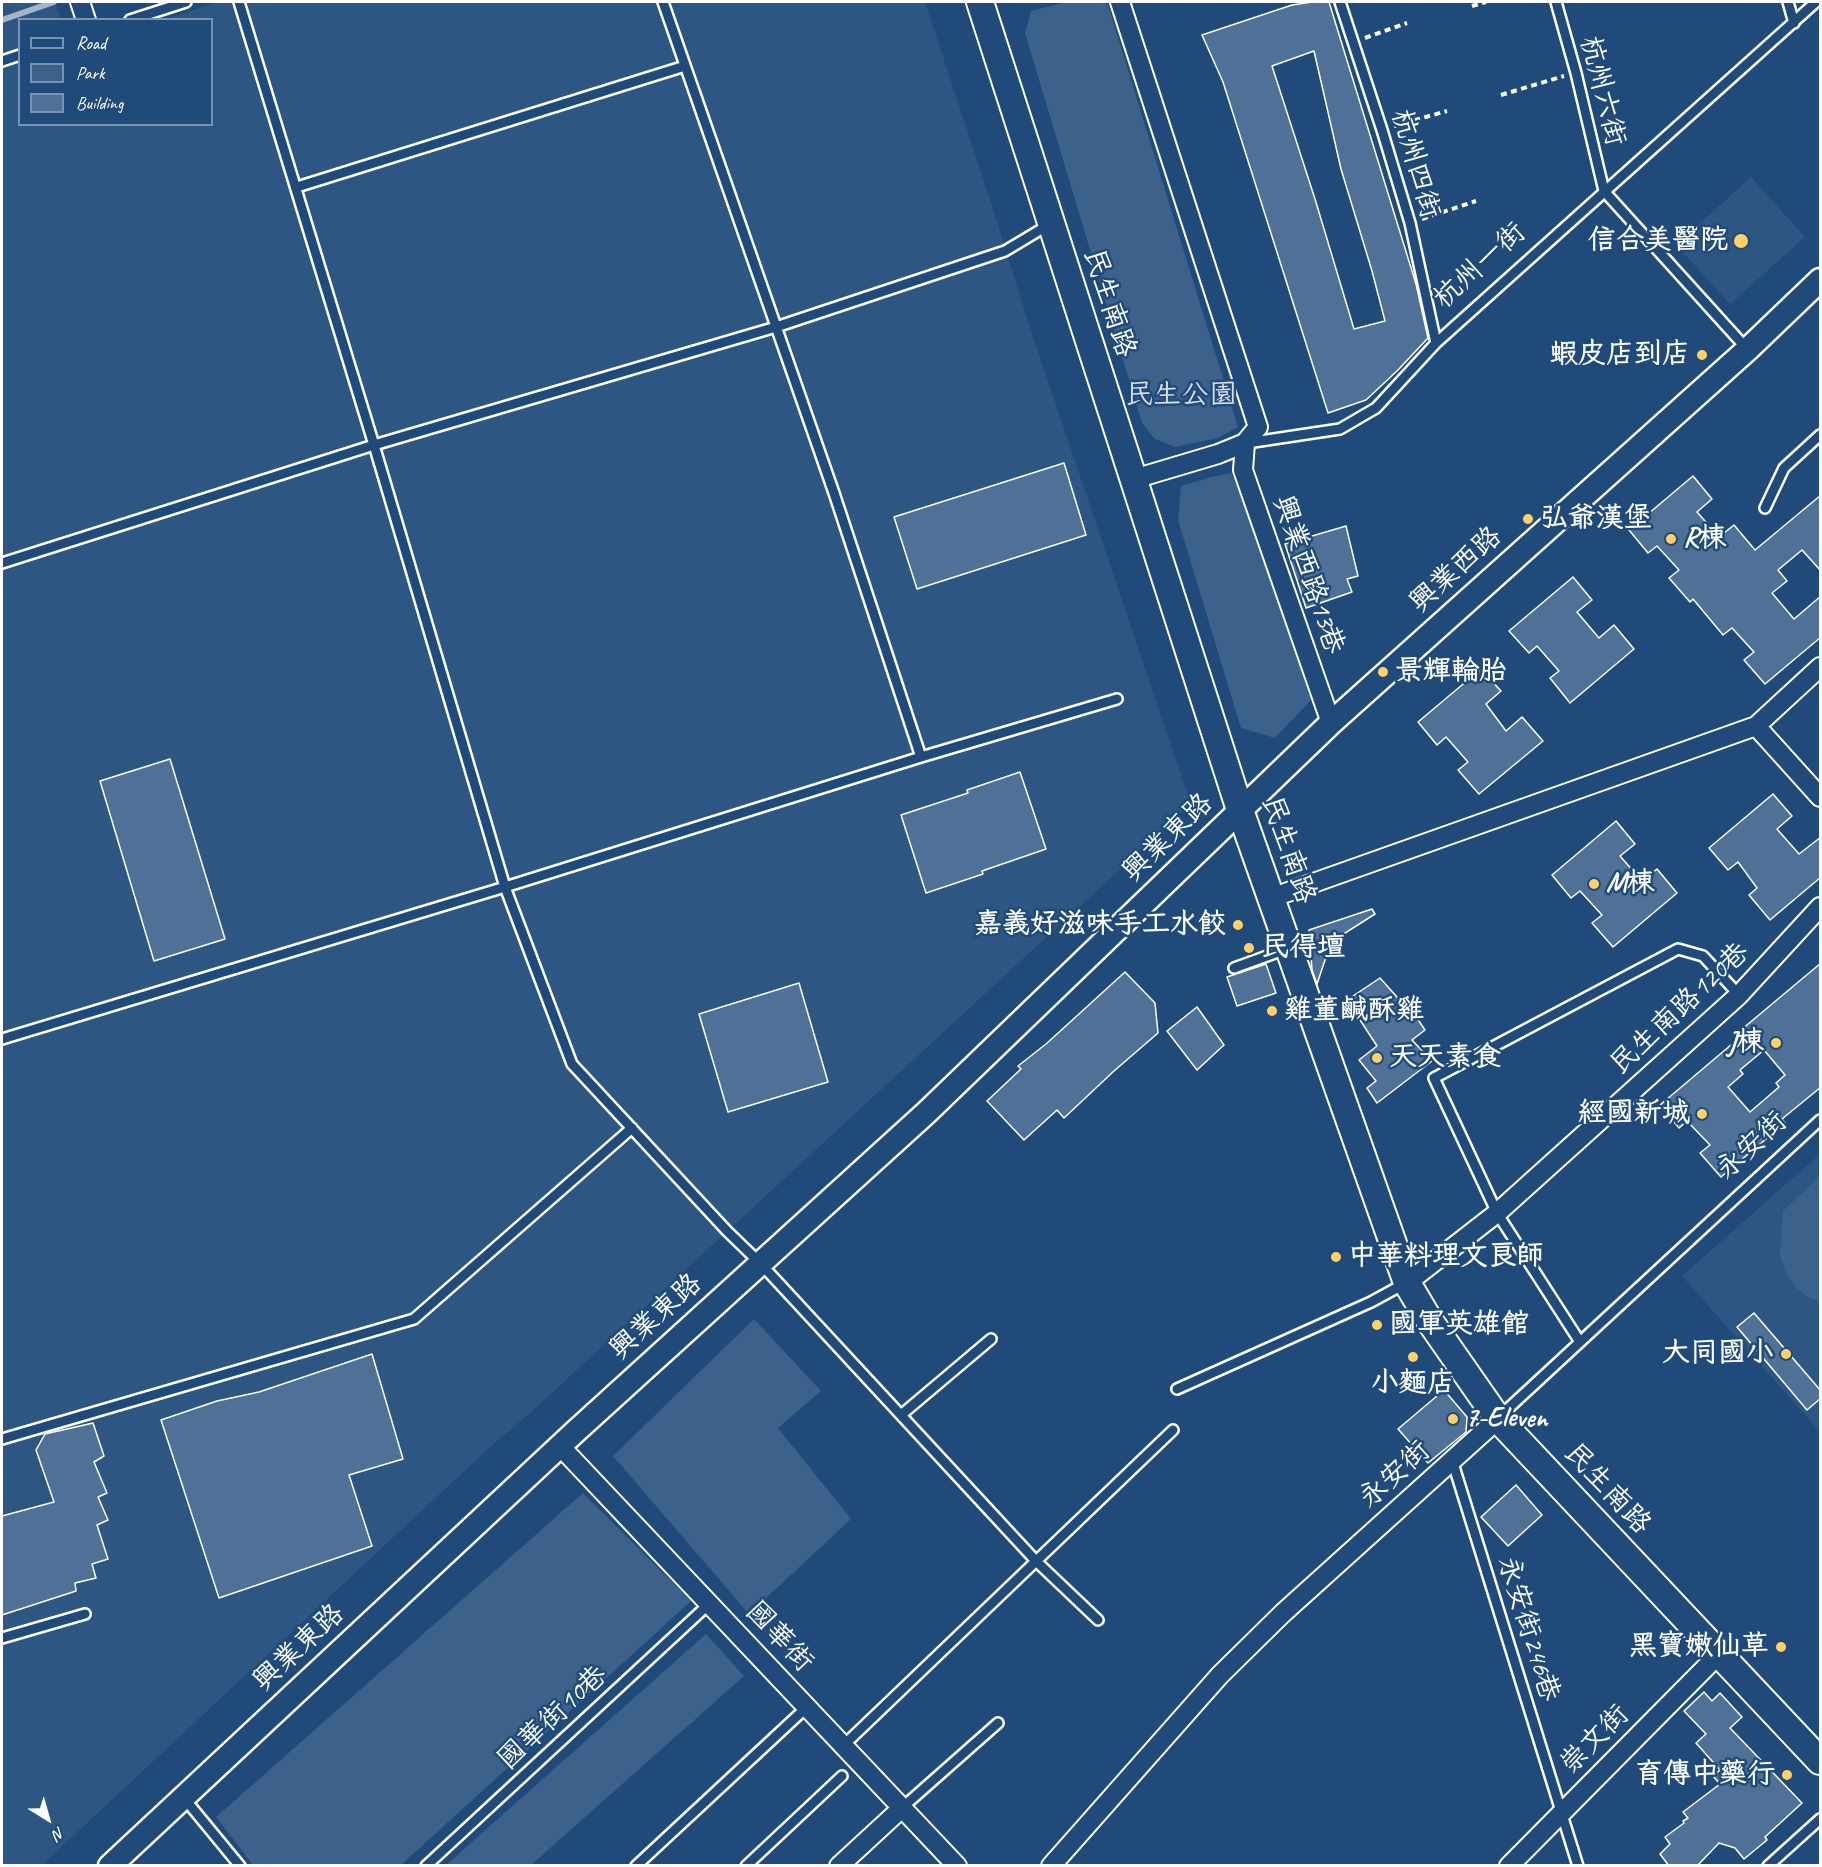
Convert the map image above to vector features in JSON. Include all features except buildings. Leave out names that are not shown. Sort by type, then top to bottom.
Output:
[{"type":"main road","name":"民生南路","points":[[984,3],[1050,224],[1240,810],[1407,1283],[1429,1320],[1498,1419],[1821,1761]]},
{"type":"street","points":[[80,2],[85,18]]},
{"type":"street","points":[[1120,2],[1258,427],[1245,443]]},
{"type":"street","name":"興業西路","points":[[1240,810],[1331,723],[1748,349],[1821,280]]},
{"type":"street","name":"杭州一街","points":[[1134,479],[1218,454],[1245,443]]},
{"type":"street","name":"興業西路13巷","points":[[1245,443],[1243,470],[1331,723]]},
{"type":"street","points":[[1271,898],[1756,726],[1821,667]]},
{"type":"street","points":[[1756,726],[1821,797]]},
{"type":"street","name":"興業東路","points":[[110,1866],[560,1446],[926,1113],[1240,810]]},
{"type":"street","name":"民生南路120巷","points":[[1407,1283],[1497,1213],[1739,995],[1821,907]]},
{"type":"street","name":"永安街","points":[[1051,1866],[1220,1676],[1283,1613],[1498,1419]]},
{"type":"street","name":"國華街","points":[[560,1446],[957,1866]]},
{"type":"street","name":"崇文街","points":[[1509,1866],[1720,1653]]},
{"type":"street","points":[[839,1866],[903,1807]]},
{"type":"lane","points":[[136,18],[186,2]]},
{"type":"lane","points":[[239,2],[297,188],[505,886],[572,1064],[727,1231],[761,1263],[1036,1561],[1098,1620]]},
{"type":"lane","points":[[663,2],[776,327],[921,757]]},
{"type":"lane","name":"杭州四街","points":[[1340,2],[1410,223],[1436,343]]},
{"type":"lane","name":"杭州六街","points":[[1556,2],[1576,73],[1604,191]]},
{"type":"lane","points":[[1788,2],[1794,23]]},
{"type":"lane","name":"杭州一街","points":[[1245,443],[1340,429],[1376,408],[1436,343],[1816,2]]},
{"type":"lane","points":[[2,61],[18,56]]},
{"type":"lane","points":[[297,188],[685,66]]},
{"type":"lane","points":[[1604,191],[1748,349]]},
{"type":"lane","points":[[2,562],[374,445],[776,327],[1005,251],[1050,224]]},
{"type":"lane","points":[[1765,508],[1784,468],[1821,435]]},
{"type":"lane","points":[[2,1039],[1117,699]]},
{"type":"lane","points":[[1234,968],[1289,948]]},
{"type":"lane","points":[[1580,1342],[1497,1213],[1434,1078],[1678,949],[1703,956],[1739,995]]},
{"type":"lane","name":"永安街","points":[[1498,1419],[1821,1120]]},
{"type":"lane","points":[[2,1439],[414,1319],[632,1128]]},
{"type":"lane","points":[[1177,1389],[1371,1302],[1407,1283]]},
{"type":"lane","points":[[901,1415],[991,1339]]},
{"type":"lane","points":[[844,1745],[1173,1430]]},
{"type":"lane","name":"永安街246巷","points":[[1452,1460],[1578,1866]]},
{"type":"lane","name":"國華街10巷","points":[[426,1866],[710,1603]]},
{"type":"lane","points":[[2,1638],[86,1614]]},
{"type":"lane","points":[[636,1866],[808,1706]]},
{"type":"lane","points":[[903,1807],[998,1723]]},
{"type":"lane","points":[[746,1866],[842,1776]]},
{"type":"lane","points":[[183,1797],[240,1866]]},
{"type":"lane","points":[[1768,1866],[1821,1819]]},
{"type":"path","points":[[1472,6],[1486,2]]},
{"type":"path","points":[[1353,43],[1407,23]]},
{"type":"path","points":[[1501,95],[1576,73]]},
{"type":"path","points":[[1382,130],[1447,111]]},
{"type":"path","points":[[1410,223],[1476,201]]},
{"type":"shaded area","points":[[2,2],[55,2],[61,18],[18,18],[18,126],[213,126],[213,18],[170,18],[216,2],[925,2],[1032,334],[1191,804],[529,1414],[489,1448],[42,1865],[2,1866]]},
{"type":"shaded area","name":"信合美醫院","points":[[1751,177],[1805,237],[1730,304],[1676,245]]},
{"type":"shaded area","name":"大同國小","points":[[1820,1154],[1820,1432],[1682,1276]]},
{"type":"green space","name":"民生公園","points":[[1067,2],[1103,2],[1108,5],[1238,427],[1218,438],[1175,447],[1155,439],[1142,423],[1025,33],[1031,11]]},
{"type":"green space","name":"民生公園","points":[[1231,473],[1244,503],[1311,700],[1275,738],[1241,728],[1178,520],[1181,486]]},
{"type":"green space","points":[[1820,1176],[1820,1302],[1796,1288],[1785,1271],[1780,1254],[1783,1211]]},
{"type":"green space","points":[[754,1319],[821,1391],[778,1428],[851,1519],[749,1614],[613,1456]]},
{"type":"green space","points":[[583,1493],[691,1601],[401,1865],[253,1865],[216,1817]]},
{"type":"green space","points":[[706,1634],[744,1676],[531,1865],[446,1865]]},
{"type":"waterway","points":[[2,20],[54,2]]},
{"type":"place","name":"信合美醫院","points":[[1741,241]]},
{"type":"place","name":"蝦皮店到店","points":[[1702,355]]},
{"type":"place","name":"弘爺漢堡","points":[[1528,519]]},
{"type":"place","name":"R棟","points":[[1671,539]]},
{"type":"place","name":"景輝輪胎","points":[[1383,672]]},
{"type":"place","name":"M棟","points":[[1594,884]]},
{"type":"place","name":"嘉義好滋味手工水餃","points":[[1238,925]]},
{"type":"place","name":"民得壇","points":[[1249,948]]},
{"type":"place","name":"雞董鹹酥雞","points":[[1272,1011]]},
{"type":"place","name":"J棟","points":[[1776,1043]]},
{"type":"place","name":"天天素食","points":[[1377,1058]]},
{"type":"place","name":"經國新城","points":[[1702,1114]]},
{"type":"place","name":"中華料理文良師","points":[[1336,1257]]},
{"type":"place","name":"國軍英雄館","points":[[1377,1325]]},
{"type":"place","name":"大同國小","points":[[1786,1354]]},
{"type":"place","name":"小麵店","points":[[1413,1357]]},
{"type":"place","name":"7-Eleven","points":[[1453,1419]]},
{"type":"place","name":"黑寶嫩仙草","points":[[1781,1647]]},
{"type":"place","name":"育傳中藥行","points":[[1787,1775]]}]
